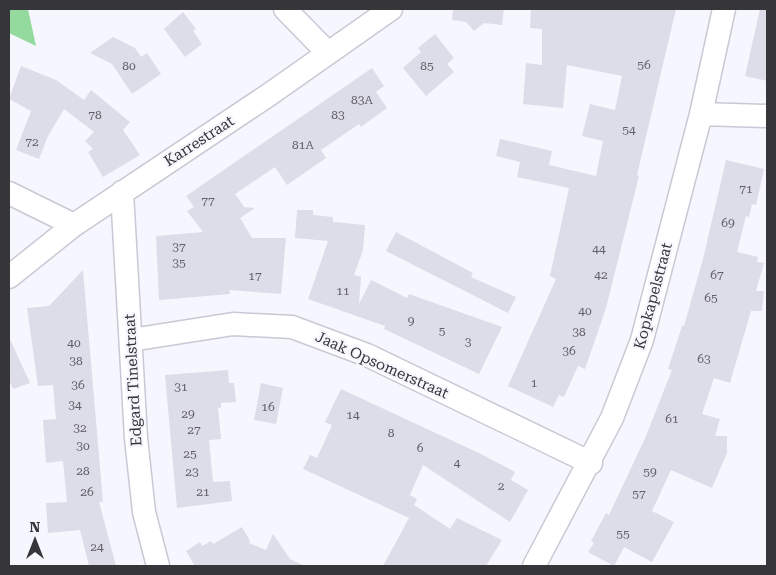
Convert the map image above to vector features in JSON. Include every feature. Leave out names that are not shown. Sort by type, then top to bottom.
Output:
[{"type":"street","points":[[285,9],[327,52]]},
{"type":"street","name":"Karrestraat","points":[[9,277],[74,225],[270,94],[327,52],[391,9]]},
{"type":"street","name":"Kopkapelstraat","points":[[534,566],[591,463],[629,379],[642,340],[701,114],[724,9]]},
{"type":"street","points":[[701,114],[767,116]]},
{"type":"street","name":"Edgard Tinelstraat","points":[[122,192],[140,476],[144,512],[158,566]]},
{"type":"street","points":[[9,193],[74,225]]},
{"type":"street","name":"Jaak Opsomerstraat","points":[[131,340],[233,324],[292,326],[368,356],[591,463]]},
{"type":"green space","points":[[9,9],[28,9],[36,46],[9,33]]},
{"type":"building","points":[[453,9],[504,9],[502,25],[484,23],[474,31],[466,22],[452,20]]},
{"type":"building","points":[[531,9],[676,9],[637,175],[639,176],[606,308],[585,369],[578,366],[564,397],[559,395],[553,407],[508,386],[556,279],[550,276],[569,188],[517,177],[520,162],[496,156],[500,139],[552,151],[549,165],[596,176],[603,141],[582,136],[590,104],[615,110],[622,76],[567,65],[563,108],[523,104],[526,63],[542,65],[542,29],[530,28]]},
{"type":"building","points":[[760,9],[767,9],[767,81],[745,76]]},
{"type":"building","points":[[183,12],[196,29],[193,31],[202,44],[185,57],[164,29]]},
{"type":"building","points":[[435,34],[454,58],[447,64],[454,72],[426,96],[403,68],[421,52],[418,48]]},
{"type":"building","points":[[113,37],[135,48],[141,57],[147,53],[161,74],[132,94],[112,64],[90,53]]},
{"type":"building","points":[[21,66],[56,80],[84,100],[91,90],[130,122],[123,130],[140,155],[103,177],[88,152],[93,149],[85,141],[94,132],[64,109],[48,136],[39,159],[16,150],[31,111],[9,99]]},
{"type":"building","points":[[372,68],[384,86],[376,92],[387,108],[361,127],[359,124],[321,150],[326,158],[287,185],[275,167],[235,194],[244,207],[255,208],[240,218],[252,238],[286,238],[281,294],[229,290],[230,294],[159,300],[156,236],[203,232],[187,211],[194,207],[186,196]]},
{"type":"building","points":[[726,160],[764,169],[756,205],[752,204],[749,217],[746,216],[737,252],[758,257],[757,262],[764,263],[756,291],[764,291],[762,311],[751,311],[730,383],[714,378],[702,414],[720,419],[715,436],[727,436],[727,453],[712,488],[671,470],[652,511],[674,522],[652,562],[624,547],[614,566],[588,552],[594,543],[591,541],[606,513],[609,515],[646,436],[672,370],[668,369],[682,326],[684,326],[703,259]]},
{"type":"building","points":[[297,210],[313,210],[313,215],[333,217],[333,222],[365,225],[363,250],[354,275],[361,277],[359,304],[371,280],[407,298],[409,294],[502,327],[479,374],[384,329],[385,326],[308,299],[328,241],[295,238]]},
{"type":"building","points":[[396,232],[473,273],[471,277],[516,297],[508,313],[386,251]]},
{"type":"building","points":[[83,270],[103,502],[99,502],[116,566],[89,566],[80,530],[48,533],[46,503],[67,502],[63,461],[46,463],[43,420],[56,419],[53,385],[38,386],[27,308],[49,306]]},
{"type":"building","points":[[9,337],[30,383],[13,389],[9,380]]},
{"type":"building","points":[[228,370],[229,383],[234,383],[236,402],[221,403],[221,408],[218,408],[221,439],[209,440],[213,482],[230,481],[232,501],[177,508],[165,375]]},
{"type":"building","points":[[261,383],[283,388],[276,424],[254,420]]},
{"type":"building","points":[[341,389],[481,454],[515,472],[511,480],[528,490],[510,522],[423,465],[410,495],[417,499],[414,505],[450,529],[457,518],[502,540],[486,566],[383,566],[409,518],[303,469],[310,455],[317,458],[332,425],[325,422]]},
{"type":"building","points":[[242,527],[250,541],[249,543],[266,550],[273,534],[290,559],[305,566],[195,566],[186,551],[200,542],[202,546],[211,541],[213,544]]}]
